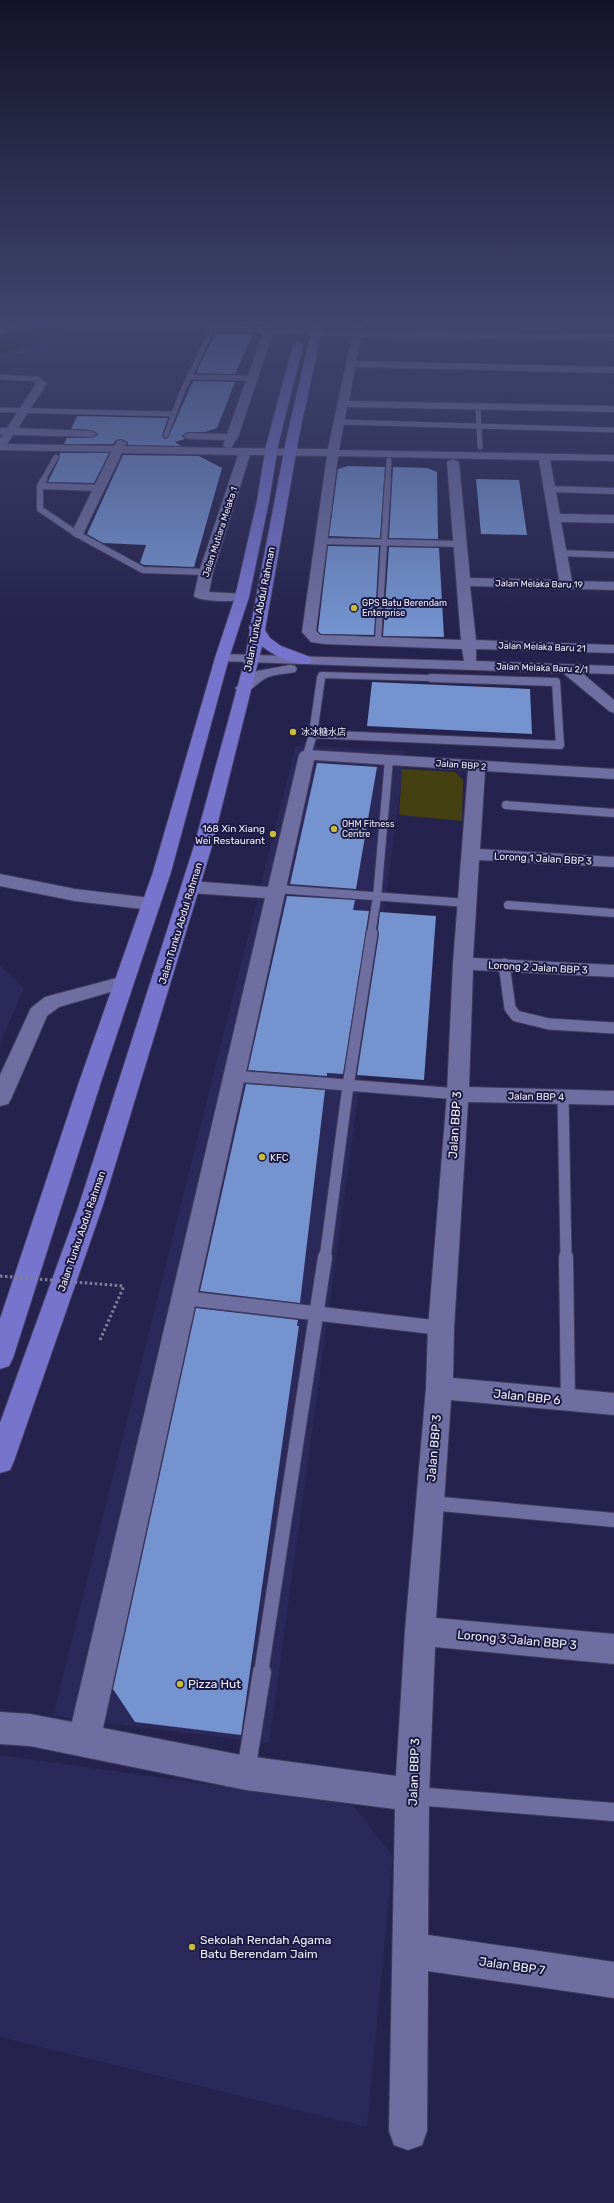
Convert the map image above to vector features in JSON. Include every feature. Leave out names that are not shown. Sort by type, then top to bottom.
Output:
[{"type":"main road","name":"Jalan Tunku Abdul Rahman","points":[[0,1358],[124,982],[162,872],[222,658],[242,597],[277,427]]},
{"type":"main road","name":"Jalan Tunku Abdul Rahman","points":[[0,1461],[91,1205],[191,886],[230,746],[243,688],[252,659],[256,627],[295,427]]},
{"type":"main road","points":[[256,627],[265,643],[274,649],[305,660]]},
{"type":"street","points":[[2,439],[11,427]]},
{"type":"street","points":[[230,441],[235,427]]},
{"type":"street","points":[[321,541],[333,451],[338,427]]},
{"type":"street","points":[[2,439],[107,434],[120,446]]},
{"type":"street","points":[[162,435],[230,441],[271,450],[333,451],[480,447],[614,450]]},
{"type":"street","points":[[2,439],[120,446],[244,456],[271,450]]},
{"type":"street","points":[[56,457],[120,446],[230,441]]},
{"type":"street","points":[[77,534],[101,488],[120,446]]},
{"type":"street","points":[[333,451],[389,460],[453,462],[614,458]]},
{"type":"street","points":[[333,451],[544,460],[614,466]]},
{"type":"street","name":"Jalan Mutiara Melaka 1","points":[[242,597],[201,596],[206,572],[244,456]]},
{"type":"street","points":[[544,460],[566,585]]},
{"type":"street","points":[[453,462],[471,666]]},
{"type":"street","points":[[554,518],[614,519]]},
{"type":"street","name":"Jalan Melaka Baru 21","points":[[321,541],[309,632],[316,639],[614,649]]},
{"type":"street","name":"Jalan Melaka Baru 19","points":[[464,582],[614,586]]},
{"type":"street","points":[[222,658],[471,666]]},
{"type":"street","points":[[243,688],[262,674],[290,668],[412,671],[471,666]]},
{"type":"street","name":"Jalan Melaka Baru 2/1","points":[[471,666],[614,670]]},
{"type":"street","points":[[567,669],[614,708]]},
{"type":"street","points":[[84,1741],[310,745]]},
{"type":"street","name":"Jalan BBP 2","points":[[310,745],[389,760],[614,774]]},
{"type":"street","name":"Jalan BBP 3","points":[[408,2131],[412,1795],[420,1631],[439,1388],[441,1328],[458,1094],[463,963],[472,854],[477,766]]},
{"type":"street","name":"Lorong 1 Jalan BBP 3","points":[[472,854],[614,862]]},
{"type":"street","points":[[0,880],[76,895],[151,904]]},
{"type":"street","points":[[191,886],[276,891]]},
{"type":"street","name":"Lorong 2 Jalan BBP 3","points":[[463,963],[614,971]]},
{"type":"street","points":[[0,1100],[38,1013],[52,1002],[124,982]]},
{"type":"street","name":"Jalan BBP 4","points":[[458,1094],[614,1098]]},
{"type":"street","name":"Jalan BBP 6","points":[[439,1388],[568,1401],[614,1404]]},
{"type":"street","name":"Lorong 3 Jalan BBP 3","points":[[420,1631],[614,1649]]},
{"type":"street","points":[[0,1711],[15,1729],[246,1773],[412,1795]]},
{"type":"street","name":"Jalan BBP 7","points":[[411,1950],[614,1980]]},
{"type":"lane","points":[[162,435],[166,427]]},
{"type":"lane","points":[[473,427],[614,430]]},
{"type":"lane","points":[[478,427],[480,447]]},
{"type":"lane","points":[[56,457],[40,486],[40,509],[77,534],[143,570],[206,572]]},
{"type":"lane","points":[[378,641],[389,460]]},
{"type":"lane","points":[[40,486],[101,488]]},
{"type":"lane","points":[[549,489],[614,491]]},
{"type":"lane","points":[[321,541],[460,544]]},
{"type":"lane","points":[[560,553],[614,555]]},
{"type":"lane","points":[[321,675],[556,682],[560,745],[310,745],[321,675]]},
{"type":"lane","points":[[246,1773],[318,1313],[348,1086],[377,897],[389,760]]},
{"type":"lane","points":[[506,805],[614,813]]},
{"type":"lane","points":[[276,891],[467,903]]},
{"type":"lane","points":[[508,905],[614,913]]},
{"type":"lane","points":[[504,964],[510,1008],[512,1014],[518,1018],[545,1023],[614,1028]]},
{"type":"lane","points":[[234,1076],[458,1094]]},
{"type":"lane","points":[[563,1096],[568,1401]]},
{"type":"lane","points":[[184,1298],[441,1328]]},
{"type":"lane","points":[[430,1503],[614,1520]]},
{"type":"lane","points":[[412,1795],[614,1812]]},
{"type":"path","points":[[0,1276],[124,1286],[100,1340]]},
{"type":"shaded area","points":[[296,745],[406,751],[269,1743],[53,1716]]},
{"type":"shaded area","points":[[402,769],[455,772],[463,780],[462,821],[399,815]]},
{"type":"shaded area","points":[[0,965],[24,988],[0,1044]]},
{"type":"shaded area","name":"Sekolah Rendah Agama Batu Berendam Jaim","points":[[0,1755],[353,1805],[393,1857],[367,2127],[0,2037]]},
{"type":"building","points":[[72,427],[165,427],[162,435],[164,439],[168,438],[173,427],[217,427],[205,432],[188,432],[182,435],[185,439],[175,442],[181,446],[128,445],[128,442],[121,439],[116,440],[113,444],[64,444],[67,438],[91,438],[98,435],[91,430],[71,429]]},
{"type":"building","points":[[60,453],[109,453],[94,483],[48,482],[59,459]]},
{"type":"building","points":[[123,455],[199,456],[222,468],[194,567],[144,565],[140,563],[146,545],[103,543],[87,534]]},
{"type":"building","points":[[348,466],[385,467],[380,538],[329,536],[338,469]]},
{"type":"building","points":[[393,467],[427,468],[437,472],[438,539],[389,538]]},
{"type":"building","points":[[476,479],[519,480],[527,535],[481,534]]},
{"type":"building","points":[[328,546],[379,547],[374,635],[321,634],[318,631]]},
{"type":"building","points":[[389,547],[439,548],[444,637],[383,636]]},
{"type":"building","points":[[372,682],[530,689],[532,734],[367,726]]},
{"type":"building","name":"OHM Fitness Centre","points":[[317,763],[377,767],[356,889],[290,884]]},
{"type":"building","points":[[287,896],[355,900],[353,910],[369,911],[343,1074],[327,1073],[327,1076],[248,1070]]},
{"type":"building","points":[[380,912],[436,916],[424,1080],[357,1075],[379,934],[378,929]]},
{"type":"building","points":[[246,1084],[325,1090],[300,1303],[200,1291]]},
{"type":"building","points":[[196,1308],[298,1320],[297,1326],[299,1326],[241,1735],[135,1722],[113,1689]]},
{"type":"place","name":"GPS Batu Berendam Enterprise","points":[[354,608]]},
{"type":"place","name":"冰冰糖水店","points":[[293,732]]},
{"type":"place","name":"OHM Fitness Centre","points":[[334,829]]},
{"type":"place","name":"168 Xin Xiang Wei Restaurant","points":[[273,834]]},
{"type":"place","name":"KFC","points":[[262,1157]]},
{"type":"place","name":"Pizza Hut","points":[[180,1684]]},
{"type":"place","name":"Sekolah Rendah Agama Batu Berendam Jaim","points":[[192,1947]]}]
